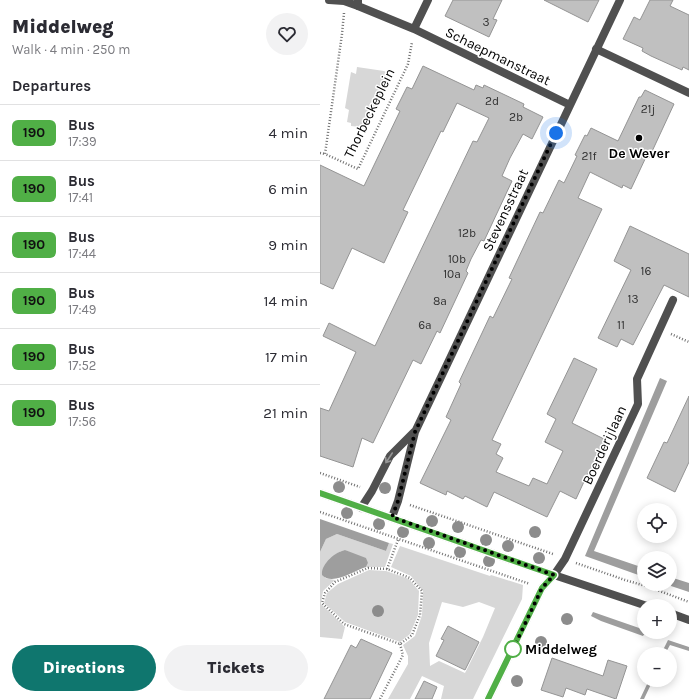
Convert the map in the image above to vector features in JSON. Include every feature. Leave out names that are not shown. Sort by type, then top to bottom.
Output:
[{"type":"street","points":[[329,0],[358,3],[414,29],[428,0]]},
{"type":"street","name":"Stevensstraat","points":[[392,517],[398,501],[415,432],[620,0]]},
{"type":"street","name":"Schaepmanstraat","points":[[414,29],[570,105]]},
{"type":"street","points":[[596,49],[689,93]]},
{"type":"street","name":"Boerderijlaan","points":[[488,699],[542,588],[554,575],[565,559],[638,404],[637,379],[673,300]]},
{"type":"street","name":"Stevensstraat","points":[[361,508],[372,492],[390,456],[415,432]]},
{"type":"street","points":[[320,493],[637,603]]},
{"type":"street","points":[[677,616],[689,620]]},
{"type":"path","name":"Thorbeckeplein","points":[[344,1],[342,34],[325,154],[358,169],[408,64],[414,29]]},
{"type":"path","points":[[320,152],[325,154]]},
{"type":"path","points":[[660,328],[689,342]]},
{"type":"path","points":[[320,473],[372,492]]},
{"type":"path","points":[[398,501],[688,601]]},
{"type":"path","points":[[320,512],[398,540],[542,588]]},
{"type":"path","points":[[387,569],[398,540]]},
{"type":"path","points":[[368,568],[387,569],[410,578],[422,591],[420,615],[412,635],[400,644],[344,624],[322,603],[325,593],[335,582],[368,568]]},
{"type":"path","points":[[380,699],[403,655],[400,644]]},
{"type":"shaded area","points":[[357,67],[384,71],[388,73],[383,81],[387,84],[371,116],[367,115],[362,127],[351,126],[351,123],[347,122],[349,110],[345,108],[351,72],[356,74]]},
{"type":"shaded area","points":[[660,378],[667,381],[594,551],[637,566],[637,575],[585,556]]},
{"type":"shaded area","points":[[320,519],[389,543],[386,551],[337,534],[326,539],[320,552]]},
{"type":"shaded area","points":[[337,534],[386,551],[389,543],[393,544],[385,567],[366,567],[368,563],[345,550],[337,554],[331,561],[325,578],[335,580],[323,591],[321,604],[345,627],[342,639],[320,637],[320,552],[326,539]]},
{"type":"shaded area","points":[[400,546],[490,576],[491,575],[523,585],[522,599],[473,699],[441,699],[444,686],[422,676],[410,699],[388,699],[408,664],[408,656],[403,645],[415,636],[422,615],[423,591],[411,576],[391,567]],"holes":[[[442,602],[463,607],[479,602],[495,608],[483,637],[465,673],[439,661],[430,666],[429,643]]]},
{"type":"shaded area","points":[[345,550],[366,558],[368,563],[366,567],[343,577],[331,579],[322,575],[322,571],[329,559],[337,553]]},
{"type":"shaded area","points":[[369,570],[386,571],[409,579],[419,591],[418,615],[410,634],[400,642],[345,622],[324,603],[327,593],[338,584]]},
{"type":"shaded area","points":[[677,579],[689,583],[689,592],[677,588]]},
{"type":"shaded area","points":[[593,612],[637,627],[637,634],[601,621],[591,616]]},
{"type":"shaded area","points":[[668,640],[689,647],[689,651],[670,645],[669,647],[664,647]]},
{"type":"shaded area","points":[[646,687],[650,687],[644,699],[640,699]]},
{"type":"building","points":[[453,0],[502,0],[493,19],[497,20],[489,37],[445,16]]},
{"type":"building","points":[[544,0],[599,0],[588,22]]},
{"type":"building","points":[[650,0],[673,0],[670,6],[689,15],[689,70],[683,67],[682,70],[651,56],[642,51],[643,48],[623,39],[634,17],[640,20]]},
{"type":"building","points":[[423,66],[474,90],[476,85],[483,88],[484,85],[524,104],[523,107],[543,117],[532,139],[523,134],[510,158],[502,176],[512,181],[484,241],[481,240],[471,259],[466,271],[468,273],[440,333],[437,331],[421,364],[413,360],[373,443],[362,438],[353,467],[320,456],[320,408],[329,411],[356,352],[323,336],[329,323],[375,346],[473,141],[477,142],[489,118],[457,103],[443,132],[441,131],[403,210],[408,212],[384,263],[352,248],[333,289],[320,283],[320,165],[364,186],[400,111],[396,109],[407,87],[412,89]]},
{"type":"building","points":[[645,90],[674,104],[649,158],[646,157],[631,189],[623,185],[622,188],[590,172],[578,198],[602,209],[492,440],[501,444],[496,454],[503,458],[496,472],[529,486],[533,478],[547,484],[563,451],[545,442],[556,419],[547,414],[574,358],[597,369],[572,423],[606,440],[576,499],[560,491],[547,517],[494,492],[487,507],[465,496],[463,499],[447,491],[446,495],[420,483],[451,420],[446,417],[461,384],[459,382],[490,316],[493,318],[512,279],[509,278],[540,212],[543,213],[559,180],[564,183],[577,156],[575,155],[585,135],[587,136],[591,128],[618,141],[639,97],[641,97]]},
{"type":"building","points":[[630,226],[689,254],[689,297],[664,285],[633,345],[621,339],[617,347],[598,338],[631,270],[614,261]]},
{"type":"building","points":[[689,396],[689,462],[675,492],[647,478],[664,442],[667,443]]},
{"type":"building","points":[[448,626],[479,642],[465,670],[436,656],[444,640],[441,639]]},
{"type":"building","points":[[361,639],[392,653],[370,699],[324,699],[351,645],[356,648]]},
{"type":"building","points":[[552,658],[603,676],[608,660],[627,666],[616,699],[587,689],[585,695],[566,688],[563,697],[541,690]]},
{"type":"building","points":[[424,681],[437,687],[432,699],[415,699]]},
{"type":"bus line","name":"190","points":[[320,493],[554,575],[542,588],[488,699]]},
{"type":"place","name":"De Wever","points":[[639,138]]},
{"type":"place","name":"Middelweg","points":[[513,649]]},
{"type":"route","points":[[513,649],[542,588],[554,575],[392,517],[398,501],[415,432],[556,133]]}]
